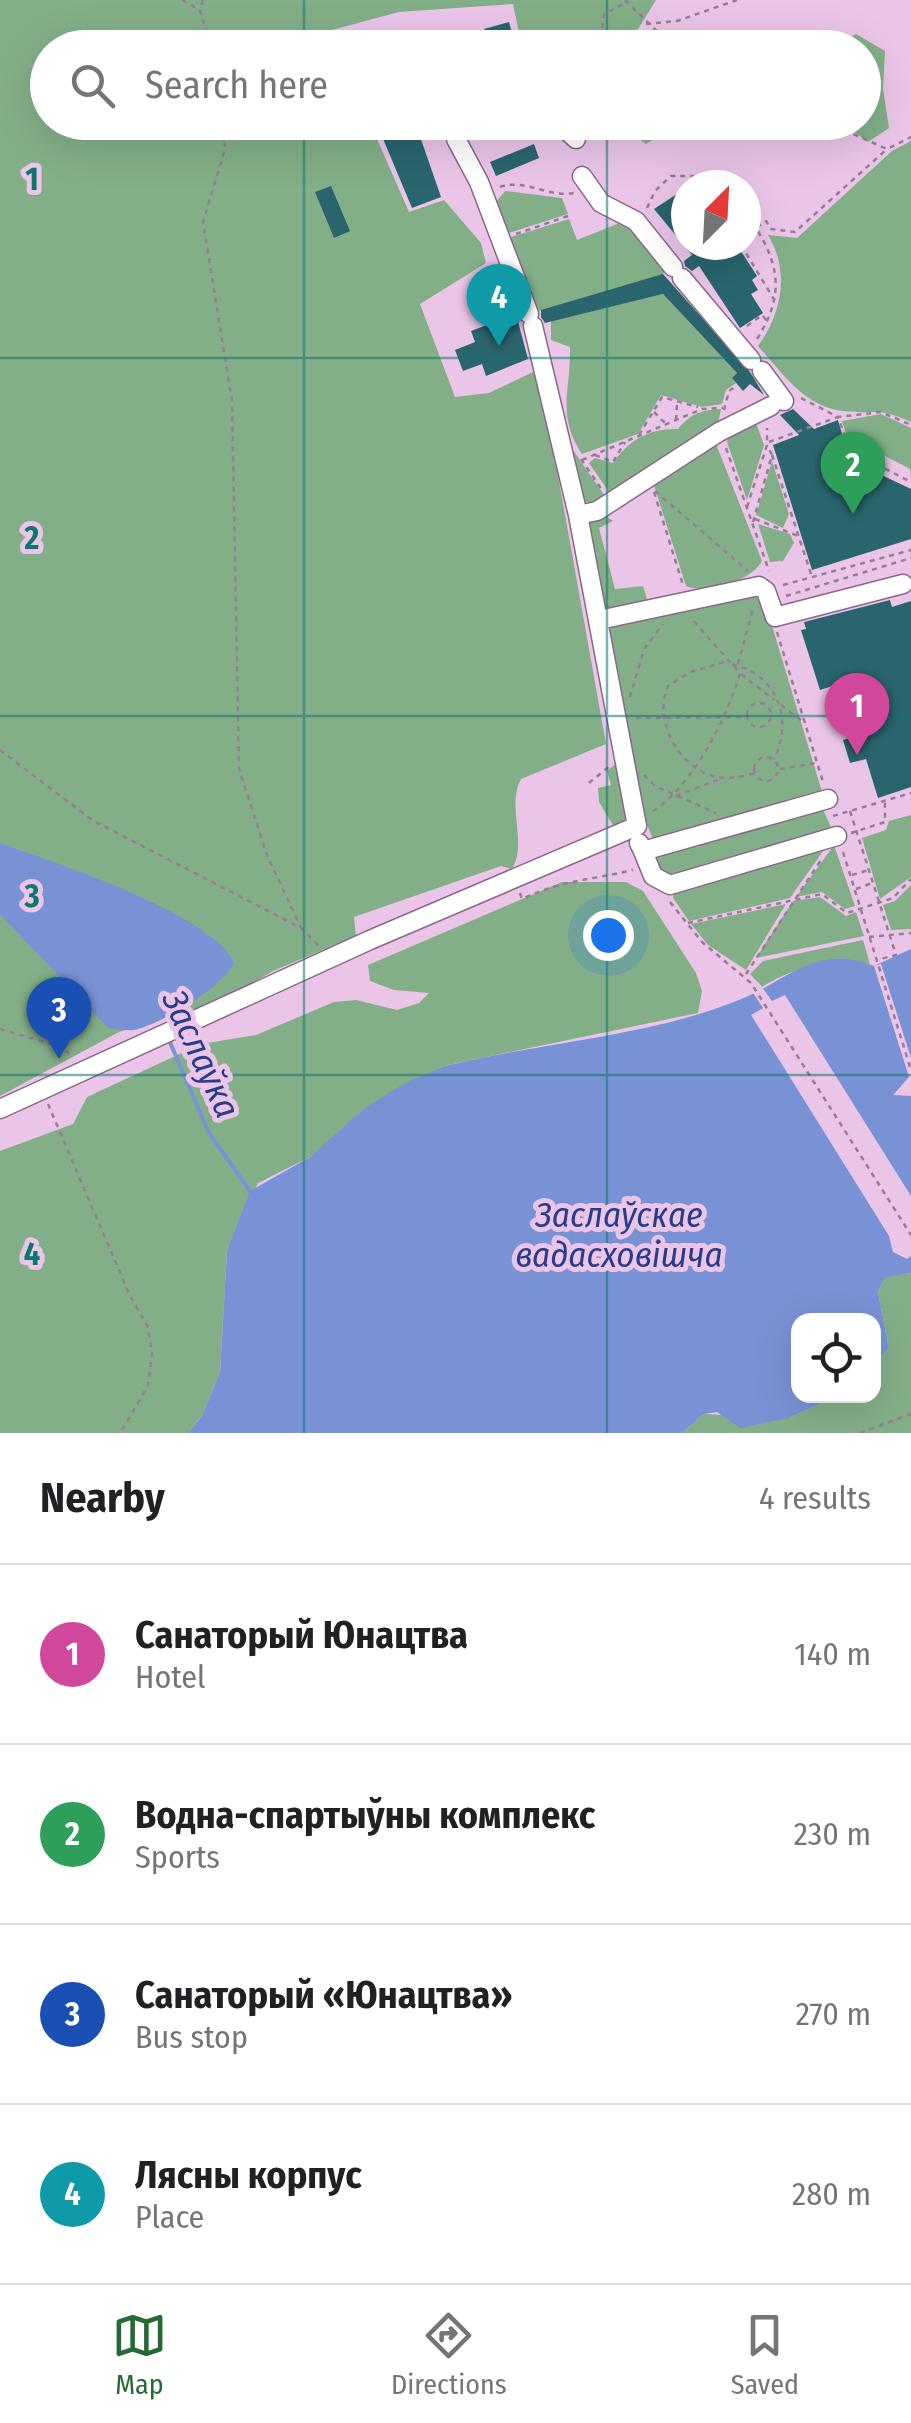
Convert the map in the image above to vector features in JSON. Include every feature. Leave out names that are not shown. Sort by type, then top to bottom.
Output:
[{"type":"street","points":[[457,140],[486,202],[531,320],[578,515],[634,824],[653,876],[670,885],[838,836]]},
{"type":"street","points":[[578,515],[622,496],[720,432],[777,401],[755,359],[636,221],[602,203],[582,176]]},
{"type":"street","points":[[599,620],[685,605],[765,579],[775,617],[904,584]]},
{"type":"street","points":[[643,851],[830,807]]},
{"type":"street","points":[[0,1109],[634,824]]},
{"type":"path","points":[[182,0],[200,11]]},
{"type":"path","points":[[203,0],[200,11],[206,30]]},
{"type":"path","points":[[646,24],[676,21],[737,0]]},
{"type":"path","points":[[602,30],[604,14],[625,1],[653,30]]},
{"type":"path","points":[[761,224],[766,221],[771,229],[795,232],[888,149],[911,137]]},
{"type":"path","points":[[225,140],[203,222],[232,402],[239,769],[267,855],[301,928]]},
{"type":"path","points":[[867,140],[888,149]]},
{"type":"path","points":[[486,202],[492,192],[510,184],[546,193],[573,194],[582,176]]},
{"type":"path","points":[[654,220],[646,208],[671,176]]},
{"type":"path","points":[[500,239],[568,216]]},
{"type":"path","points":[[755,359],[775,302],[774,257],[761,236]]},
{"type":"path","points":[[750,260],[775,302]]},
{"type":"path","points":[[742,330],[762,315],[768,322]]},
{"type":"path","points":[[737,665],[765,579],[753,521],[720,432],[728,391],[738,384]]},
{"type":"path","points":[[638,436],[662,397],[702,408],[724,408]]},
{"type":"path","points":[[746,508],[777,401],[802,399],[838,417],[848,444],[911,482]]},
{"type":"path","points":[[676,420],[678,401]]},
{"type":"path","points":[[582,460],[702,408]]},
{"type":"path","points":[[653,411],[666,424]]},
{"type":"path","points":[[767,444],[838,417],[881,412],[911,425]]},
{"type":"path","points":[[594,455],[613,462],[626,441]]},
{"type":"path","points":[[767,444],[812,579]]},
{"type":"path","points":[[753,521],[772,455]]},
{"type":"path","points":[[629,702],[644,649],[659,626],[685,605],[689,593],[652,486],[765,579],[781,597],[911,558]]},
{"type":"path","points":[[753,521],[798,536]]},
{"type":"path","points":[[740,580],[765,579],[787,586],[911,550]]},
{"type":"path","points":[[685,605],[727,662],[804,723]]},
{"type":"path","points":[[722,778],[694,765],[672,742],[664,716],[668,686],[690,672],[727,662],[750,668],[770,685],[779,703],[784,732],[774,759],[779,769]]},
{"type":"path","points":[[675,796],[722,716],[740,673]]},
{"type":"path","points":[[624,719],[748,717],[760,727],[770,721],[772,713],[765,704],[757,703],[748,717]]},
{"type":"path","points":[[0,750],[92,820],[301,928],[332,959]]},
{"type":"path","points":[[590,783],[620,757]]},
{"type":"path","points":[[755,774],[759,758],[774,759]]},
{"type":"path","points":[[634,824],[675,796],[722,778],[755,774],[769,781],[779,769],[816,763]]},
{"type":"path","points":[[638,766],[655,786],[720,815]]},
{"type":"path","points":[[830,807],[850,810],[911,793]]},
{"type":"path","points":[[745,976],[838,836],[885,822],[885,802]]},
{"type":"path","points":[[850,810],[896,955],[876,960]]},
{"type":"path","points":[[631,870],[648,879]]},
{"type":"path","points":[[851,875],[869,870]]},
{"type":"path","points":[[686,924],[822,894],[847,913],[894,898],[911,879]]},
{"type":"path","points":[[855,889],[873,883]]},
{"type":"path","points":[[664,895],[702,942],[752,983],[911,1235]]},
{"type":"path","points":[[869,937],[887,932],[911,933]]},
{"type":"path","points":[[0,1028],[61,1047],[87,1070]]},
{"type":"path","points":[[42,1090],[130,1296],[148,1327],[152,1354],[148,1386],[120,1433]]},
{"type":"path","points":[[860,1433],[911,1414]]},
{"type":"green space","points":[[0,0],[656,0],[637,30],[518,30],[513,4],[399,12],[332,30],[30,30],[30,140],[377,140],[409,212],[444,200],[481,243],[486,263],[420,304],[455,397],[489,393],[539,369],[606,744],[521,779],[516,801],[518,847],[512,869],[501,866],[354,917],[356,936],[273,971],[225,999],[119,1032],[0,1096]]},
{"type":"green space","points":[[881,49],[885,51],[883,89],[889,128],[881,133]]},
{"type":"green space","points":[[911,141],[911,422],[883,413],[843,411],[817,403],[795,387],[758,346],[773,320],[780,292],[779,263],[768,235],[797,238],[892,151]]},
{"type":"green space","points":[[505,191],[562,198],[568,214],[506,234],[496,202]]},
{"type":"green space","points":[[569,219],[577,240],[627,220],[670,269],[657,278],[535,312],[508,238]]},
{"type":"green space","points":[[663,294],[737,373],[732,378],[736,383],[726,390],[722,404],[702,407],[661,395],[638,434],[582,454],[567,414],[570,347],[551,340],[551,321]]},
{"type":"green space","points":[[721,409],[717,428],[611,495],[589,463],[595,458],[613,463],[641,437],[678,429],[696,414]]},
{"type":"green space","points":[[881,414],[911,428],[911,477],[910,469],[847,436],[842,421]]},
{"type":"green space","points":[[756,423],[764,445],[747,500],[727,442],[728,437]]},
{"type":"green space","points":[[716,444],[762,561],[739,580],[695,588],[686,586],[653,482]]},
{"type":"green space","points":[[571,447],[606,498],[594,505],[582,500]]},
{"type":"green space","points":[[772,461],[789,514],[783,528],[756,515]]},
{"type":"green space","points":[[604,515],[613,521],[599,528],[615,589],[643,586],[647,599],[640,606],[605,611],[587,529],[589,522]]},
{"type":"green space","points":[[758,524],[790,534],[794,543],[783,561],[770,562]]},
{"type":"green space","points":[[751,591],[764,599],[822,792],[819,798],[654,842],[644,817],[609,630],[616,624]]},
{"type":"green space","points":[[618,762],[629,818],[614,827],[599,802],[598,788],[611,785],[607,771]]},
{"type":"green space","points":[[823,809],[833,832],[675,879],[660,873],[652,855]]},
{"type":"green space","points":[[911,815],[911,877],[880,899],[862,838],[886,830],[889,821]]},
{"type":"green space","points":[[834,845],[855,906],[845,909],[822,892],[796,897]]},
{"type":"green space","points":[[826,847],[790,898],[689,921],[673,898],[674,890]]},
{"type":"green space","points":[[562,882],[626,882],[643,891],[696,973],[702,991],[698,1013],[448,1065],[310,1157],[258,1183],[227,1251],[220,1372],[202,1416],[188,1433],[0,1433],[0,1151],[73,1124],[87,1097],[201,1044],[256,1035],[334,1002],[356,1000],[397,1010],[419,1003],[429,993],[394,990],[370,981],[368,965]]},
{"type":"green space","points":[[911,885],[911,929],[891,930],[883,905],[895,901]]},
{"type":"green space","points":[[820,897],[846,916],[856,912],[864,936],[756,958],[793,901]]},
{"type":"green space","points":[[786,904],[746,970],[708,945],[691,924]]},
{"type":"green space","points":[[863,940],[870,964],[814,965],[762,987],[750,974],[763,961]]},
{"type":"green space","points":[[911,1273],[911,1433],[682,1433],[704,1414],[789,1418],[822,1403],[881,1403],[881,1357],[889,1348],[878,1292],[885,1276]]},
{"type":"water","points":[[0,843],[91,876],[163,908],[195,925],[234,962],[219,982],[175,1013],[134,1030],[109,1029],[0,914]]},
{"type":"water","name":"Заслаўскае вадасховішча","points":[[911,949],[911,1273],[885,1277],[878,1292],[889,1348],[881,1357],[881,1313],[791,1313],[791,1403],[822,1403],[789,1418],[740,1428],[717,1412],[704,1414],[682,1433],[188,1433],[202,1416],[220,1372],[227,1251],[250,1191],[310,1157],[366,1107],[409,1081],[449,1065],[668,1023],[739,1000],[819,962],[854,960],[874,966]]},
{"type":"pier","points":[[881,964],[911,1058],[911,1096],[893,1095],[909,1077],[874,966]]},
{"type":"pier","points":[[759,983],[772,1001],[785,995],[911,1196],[911,1256],[907,1259],[893,1252],[889,1236],[751,1015],[763,1008],[750,988]]},
{"type":"building","points":[[509,22],[511,30],[484,30]]},
{"type":"building","points":[[384,140],[421,140],[441,197],[412,208]]},
{"type":"building","points":[[534,144],[539,158],[496,176],[490,162]]},
{"type":"building","points":[[331,186],[350,231],[334,238],[315,192]]},
{"type":"building","points":[[671,198],[671,230],[654,209]]},
{"type":"building","points":[[747,260],[757,276],[752,280],[758,290],[751,294],[763,313],[740,328],[699,266],[692,271],[684,261]]},
{"type":"building","points":[[663,274],[750,372],[764,395],[750,384],[743,391],[732,378],[737,373],[663,294],[545,323],[541,317],[541,310]]},
{"type":"building","points":[[516,314],[528,359],[486,376],[482,364],[463,371],[455,350],[475,342],[471,331]]},
{"type":"building","points":[[793,409],[814,429],[838,420],[846,448],[868,458],[869,469],[911,489],[911,539],[812,570],[773,445],[799,435],[780,415]]},
{"type":"building","points":[[890,600],[892,607],[911,601],[911,787],[878,798],[866,759],[850,763],[843,740],[859,736],[842,683],[820,690],[801,630],[806,629],[804,622]]},
{"type":"waterway","name":"Заслаўка","points":[[169,1040],[209,1133],[250,1191]]},
{"type":"place","name":"Лясны корпус","points":[[499,346]]},
{"type":"place","name":"Водна-спартыўны комплекс","points":[[853,514]]},
{"type":"place","name":"Санаторый Юнацтва","points":[[857,755]]},
{"type":"place","name":"Санаторый «Юнацтва»","points":[[59,1059]]}]
